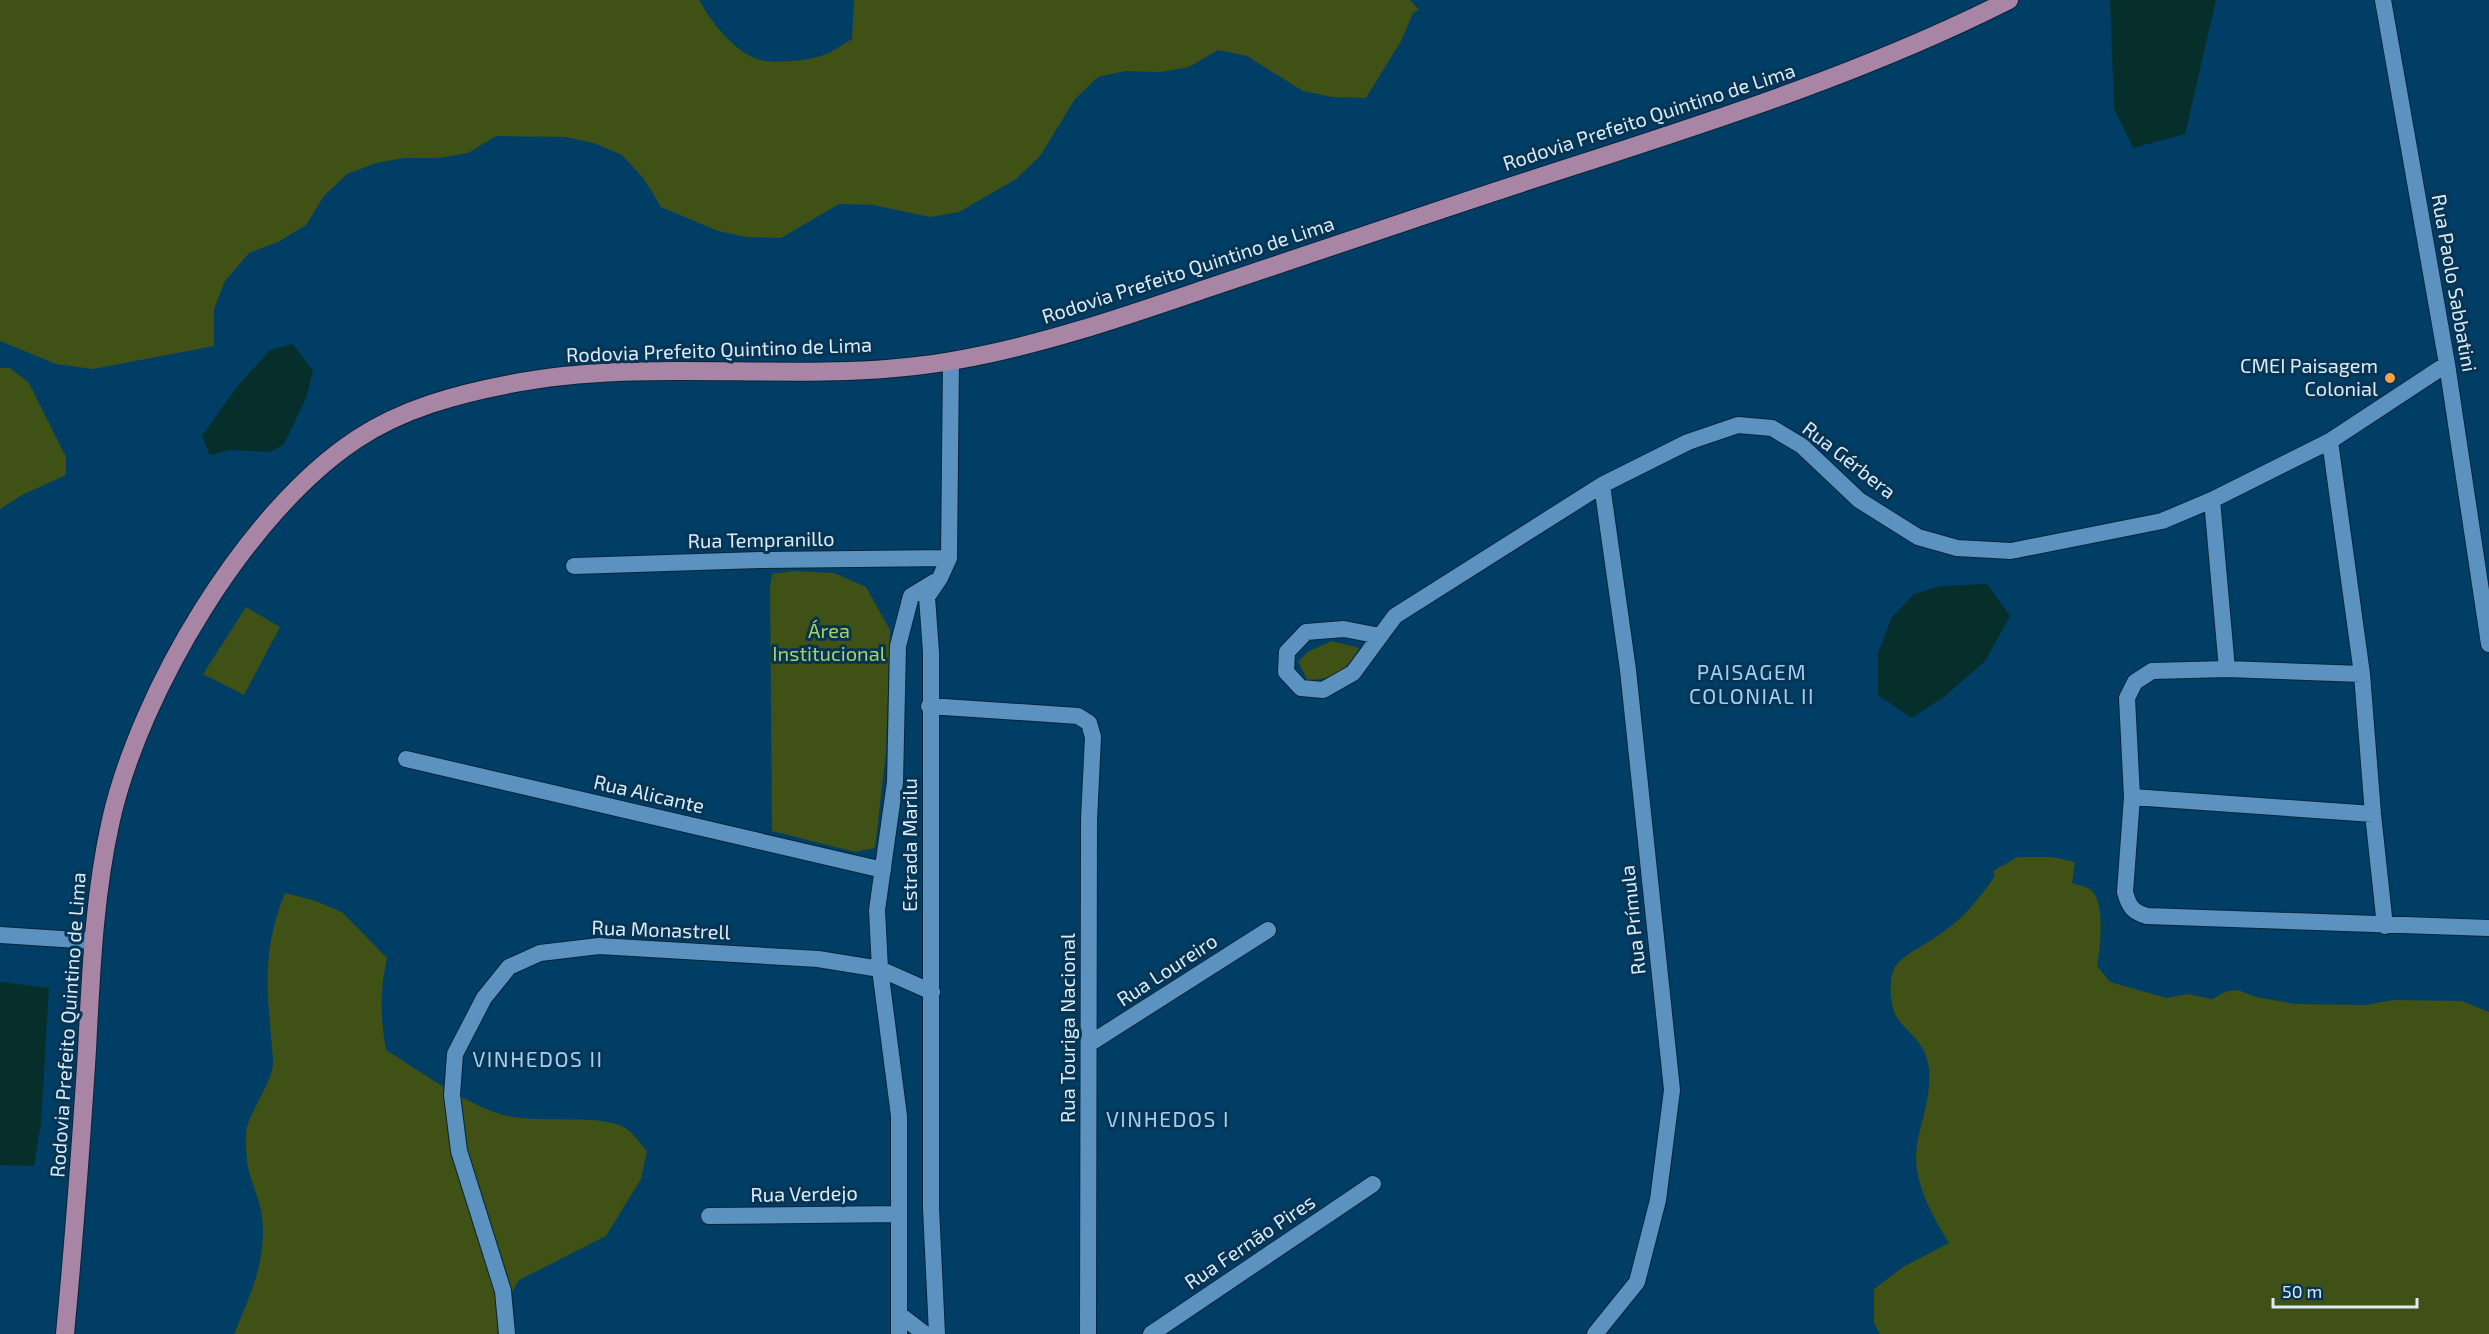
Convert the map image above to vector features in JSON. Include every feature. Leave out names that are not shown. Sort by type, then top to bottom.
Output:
[{"type":"main road","name":"Rodovia Prefeito Quintino de Lima","points":[[65,1334],[77,1211],[93,941],[112,814],[153,704],[173,661],[197,619],[254,538],[296,492],[358,438],[434,403],[509,384],[549,377],[650,371],[859,370],[951,361],[1090,328],[1625,147],[1815,87],[1940,35],[2009,0]]},
{"type":"street","name":"Rua Paolo Sabbatini","points":[[2383,0],[2447,364],[2489,644]]},
{"type":"street","name":"Estrada Marilu","points":[[937,1334],[931,1208],[932,992],[929,706],[931,652],[927,597],[940,578],[949,558],[951,361]]},
{"type":"street","name":"Rua Gérbera","points":[[1380,636],[1344,629],[1306,632],[1287,652],[1286,672],[1301,688],[1323,690],[1353,673],[1395,616],[1602,485],[1688,441],[1738,425],[1772,428],[1802,446],[1859,500],[1918,537],[1957,548],[2011,551],[2162,521],[2212,500],[2330,441],[2447,364]]},
{"type":"street","points":[[2330,441],[2362,675],[2385,926]]},
{"type":"street","name":"Rua Prímula","points":[[1595,1334],[1637,1282],[1658,1200],[1672,1090],[1629,670],[1602,485]]},
{"type":"street","points":[[2212,500],[2227,669]]},
{"type":"street","name":"Rua Tempranillo","points":[[573,566],[949,558]]},
{"type":"street","points":[[899,1334],[899,1116],[880,969],[877,910],[895,782],[898,646],[911,596],[940,578]]},
{"type":"street","points":[[2362,675],[2227,669],[2152,671],[2135,681],[2127,698],[2132,797],[2125,892],[2128,905],[2136,913],[2147,916],[2489,928]]},
{"type":"street","name":"Rua Touriga Nacional","points":[[929,706],[1078,716],[1089,723],[1093,737],[1089,820],[1088,1334]]},
{"type":"street","name":"Rua Alicante","points":[[406,759],[883,870]]},
{"type":"street","points":[[2132,797],[2373,814]]},
{"type":"street","name":"Rua Loureiro","points":[[1089,1044],[1268,930]]},
{"type":"street","points":[[0,935],[93,941]]},
{"type":"street","name":"Rua Monastrell","points":[[507,1334],[503,1291],[459,1151],[452,1095],[455,1054],[484,998],[509,968],[540,953],[599,946],[818,959],[880,969],[932,992]]},
{"type":"street","name":"Rua Fernão Pires","points":[[1151,1334],[1373,1184]]},
{"type":"street","name":"Rua Verdejo","points":[[709,1216],[898,1214]]},
{"type":"street","points":[[899,1314],[925,1334]]},
{"type":"green space","points":[[0,0],[699,0],[710,18],[733,44],[750,56],[774,62],[818,57],[852,39],[854,0],[1410,0],[1419,10],[1413,13],[1401,41],[1366,98],[1332,97],[1303,91],[1247,56],[1218,50],[1189,67],[1161,72],[1126,71],[1098,77],[1075,99],[1040,156],[1016,179],[959,212],[930,217],[873,205],[839,204],[781,238],[746,237],[718,231],[661,207],[644,179],[622,155],[594,143],[565,137],[496,136],[468,153],[439,158],[405,158],[376,163],[347,174],[324,196],[306,225],[278,242],[249,253],[225,281],[214,309],[214,346],[93,369],[56,364],[0,341]]},
{"type":"green space","points":[[0,368],[10,368],[29,383],[66,457],[66,475],[22,495],[0,509]]},
{"type":"green space","name":"Área Institucional","points":[[793,571],[834,573],[866,587],[890,630],[886,752],[875,848],[855,852],[772,831],[770,587],[772,574]]},
{"type":"green space","points":[[246,607],[280,627],[244,695],[203,674]]},
{"type":"green space","points":[[1332,641],[1359,648],[1339,673],[1325,678],[1307,680],[1298,661],[1309,651]]},
{"type":"green space","points":[[2018,857],[2052,857],[2075,862],[2072,883],[2091,890],[2099,905],[2101,926],[2097,966],[2110,982],[2167,998],[2187,994],[2212,999],[2227,991],[2238,990],[2256,997],[2296,1004],[2365,1005],[2393,1000],[2462,1001],[2489,1012],[2489,1334],[1880,1334],[1874,1323],[1874,1289],[1903,1267],[1949,1243],[1927,1203],[1919,1181],[1916,1159],[1918,1137],[1928,1093],[1929,1069],[1920,1045],[1901,1023],[1892,1006],[1893,971],[1904,957],[1944,932],[1962,916],[1995,876],[1993,871]]},
{"type":"green space","points":[[285,893],[313,900],[342,912],[387,958],[382,1004],[386,1050],[454,1093],[497,1113],[529,1119],[614,1123],[634,1135],[647,1151],[641,1179],[606,1236],[519,1280],[502,1309],[497,1334],[234,1334],[257,1274],[263,1243],[261,1211],[247,1164],[246,1134],[250,1119],[273,1067],[268,995],[269,956],[277,915]]},
{"type":"shaded area","points":[[2110,0],[2216,0],[2185,134],[2133,148],[2114,108]]},
{"type":"shaded area","points":[[293,344],[313,371],[306,398],[284,444],[270,452],[231,450],[210,455],[202,436],[236,388],[270,350]]},
{"type":"shaded area","points":[[1987,584],[2010,616],[1985,661],[1945,696],[1912,718],[1878,695],[1878,653],[1892,617],[1914,594],[1941,586]]},
{"type":"shaded area","points":[[0,982],[49,988],[41,1123],[34,1166],[0,1165]]},
{"type":"place","name":"CMEI Paisagem Colonial","points":[[2390,378]]},
{"type":"district","name":"PAISAGEM COLONIAL II","points":[[1752,685]]},
{"type":"district","name":"VINHEDOS II","points":[[538,1060]]},
{"type":"district","name":"VINHEDOS I","points":[[1168,1120]]}]
